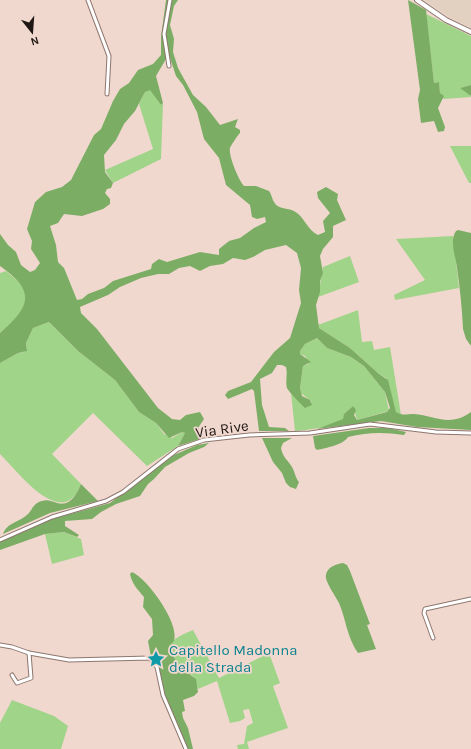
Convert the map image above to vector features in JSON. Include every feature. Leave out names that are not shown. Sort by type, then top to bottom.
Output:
[{"type":"main road","points":[[417,0],[438,14],[471,32]]},
{"type":"street","points":[[88,0],[110,56],[107,94]]},
{"type":"street","points":[[169,66],[164,34],[170,0]]},
{"type":"street","name":"Via Rive","points":[[0,540],[52,517],[106,501],[122,492],[178,450],[204,440],[249,435],[310,433],[370,424],[436,432],[471,433]]},
{"type":"street","points":[[433,638],[424,613],[425,609],[471,599]]},
{"type":"street","points":[[0,644],[29,653],[69,660],[150,658],[157,667],[163,695],[186,749]]},
{"type":"street","points":[[12,675],[17,683],[31,678],[29,653]]},
{"type":"shaded area","points":[[424,0],[471,0],[471,28],[449,17]]},
{"type":"green space","points":[[166,0],[178,0],[174,6],[170,25],[174,39],[173,52],[178,68],[193,95],[206,107],[220,125],[238,119],[235,127],[240,130],[240,133],[230,148],[230,151],[234,168],[244,186],[256,186],[269,191],[275,204],[294,211],[314,233],[318,235],[325,232],[323,221],[330,213],[318,198],[317,192],[326,187],[338,194],[337,200],[346,220],[333,226],[333,237],[323,249],[320,256],[323,273],[320,281],[320,292],[316,305],[319,328],[350,348],[379,374],[388,380],[396,412],[449,420],[463,417],[471,412],[471,430],[417,427],[381,421],[317,429],[343,419],[344,414],[353,406],[356,410],[354,415],[357,420],[387,412],[390,408],[385,392],[364,366],[351,357],[327,348],[317,338],[305,344],[300,351],[300,354],[311,362],[303,366],[300,388],[302,396],[310,400],[312,405],[305,408],[292,395],[287,388],[286,367],[277,365],[272,373],[260,379],[262,405],[269,427],[285,428],[289,431],[259,431],[254,391],[252,389],[228,399],[225,395],[228,391],[251,382],[274,352],[290,338],[301,303],[299,290],[301,268],[297,253],[286,245],[265,250],[245,260],[233,258],[223,264],[210,266],[200,271],[190,266],[179,268],[169,274],[158,274],[141,278],[80,307],[81,313],[97,329],[158,408],[172,419],[180,420],[186,415],[200,412],[204,419],[198,428],[203,438],[178,446],[185,433],[182,432],[169,438],[156,423],[139,412],[115,380],[78,351],[49,322],[33,328],[26,343],[27,351],[18,353],[0,363],[0,333],[18,315],[23,307],[25,299],[24,291],[20,283],[0,266],[0,234],[8,245],[16,252],[21,265],[30,272],[35,270],[40,263],[31,249],[32,241],[27,229],[35,202],[46,192],[62,187],[71,180],[94,135],[101,129],[120,89],[129,83],[138,70],[153,64],[161,55],[161,37]],"holes":[[[170,58],[176,76],[183,85],[197,112],[204,139],[219,158],[226,185],[250,205],[252,217],[257,219],[265,217],[266,222],[240,238],[229,241],[219,249],[219,255],[200,252],[167,262],[159,259],[152,264],[151,269],[113,281],[104,288],[77,300],[64,268],[58,262],[56,245],[50,226],[58,223],[64,214],[82,216],[103,209],[110,204],[110,199],[105,193],[107,189],[111,188],[113,183],[105,172],[104,155],[116,140],[124,124],[135,111],[145,92],[150,90],[161,105],[163,103],[156,76],[166,59]]]},
{"type":"green space","points":[[408,0],[426,10],[434,83],[439,82],[440,93],[444,96],[438,108],[445,127],[444,131],[438,132],[434,121],[421,123],[418,99],[420,90]]},
{"type":"green space","points":[[426,14],[471,36],[471,85],[460,88],[468,92],[471,97],[444,99],[440,93],[439,82],[434,83]]},
{"type":"green space","points":[[471,85],[471,96],[460,88]]},
{"type":"green space","points":[[150,89],[161,105],[163,103],[161,159],[113,183],[105,170],[153,149],[139,104],[145,92]]},
{"type":"green space","points":[[450,146],[471,146],[471,183],[469,183]]},
{"type":"green space","points":[[458,230],[471,233],[471,346],[466,339],[463,329],[459,283],[453,244],[454,235]]},
{"type":"green space","points":[[453,236],[459,288],[395,300],[394,295],[425,280],[396,239]]},
{"type":"green space","points":[[350,256],[359,282],[318,297],[323,267]]},
{"type":"green space","points":[[6,271],[22,286],[25,293],[25,299],[24,306],[16,318],[0,333],[0,273]]},
{"type":"green space","points":[[358,310],[362,342],[372,341],[374,350],[390,347],[401,415],[396,412],[386,378],[379,374],[350,348],[319,328],[318,325]]},
{"type":"green space","points":[[49,322],[78,351],[115,380],[139,412],[156,423],[164,434],[172,438],[182,432],[185,433],[178,446],[147,466],[93,413],[52,454],[81,484],[73,497],[63,502],[52,501],[41,494],[29,484],[0,454],[0,363],[18,353],[24,352],[27,348],[26,343],[33,328]]},
{"type":"green space","points":[[317,338],[327,348],[351,357],[364,366],[385,392],[389,411],[357,420],[353,406],[344,414],[344,419],[338,422],[320,428],[295,431],[291,393],[301,403],[312,402],[301,393],[300,388],[303,366],[309,364],[305,356],[300,354],[300,351],[305,344]]},
{"type":"green space","points":[[369,428],[388,428],[406,432],[404,435],[376,433],[355,435],[348,437],[346,440],[334,446],[317,450],[315,448],[313,436]]},
{"type":"green space","points":[[262,438],[292,438],[283,443],[281,448],[299,482],[296,489],[290,487],[286,483],[282,473],[273,462]]},
{"type":"green space","points":[[209,443],[165,467],[148,484],[140,496],[116,504],[92,519],[65,521],[65,526],[79,535],[77,537],[64,532],[45,534],[0,550],[0,542],[52,519],[110,503],[174,455],[197,445]]},
{"type":"green space","points":[[81,484],[98,501],[50,513],[3,534],[11,524],[26,516],[36,504],[44,500],[62,504],[66,503],[72,499]]},
{"type":"green space","points":[[64,532],[81,539],[84,555],[52,564],[45,534]]},
{"type":"green space","points":[[343,563],[347,565],[350,571],[370,624],[367,625],[376,649],[358,653],[351,641],[339,603],[327,581],[326,575],[328,570],[335,565]]},
{"type":"green space","points":[[132,572],[139,576],[154,592],[168,614],[175,633],[174,641],[169,646],[178,666],[196,679],[198,692],[194,696],[183,700],[185,711],[182,712],[193,749],[187,749],[166,701],[156,663],[151,657],[148,641],[153,635],[152,619],[143,607],[144,597],[132,581],[130,574]]},
{"type":"green space","points":[[193,630],[219,678],[269,653],[280,683],[273,686],[288,728],[247,742],[249,749],[238,749],[237,745],[244,744],[247,726],[253,723],[249,709],[243,710],[245,718],[240,721],[230,723],[217,681],[198,689],[194,677],[178,666],[169,646],[176,638]]},
{"type":"green space","points":[[12,700],[54,716],[68,726],[61,749],[0,749],[0,723]]},
{"type":"place","name":"Capitello Madonna della Strada","points":[[156,659]]}]
